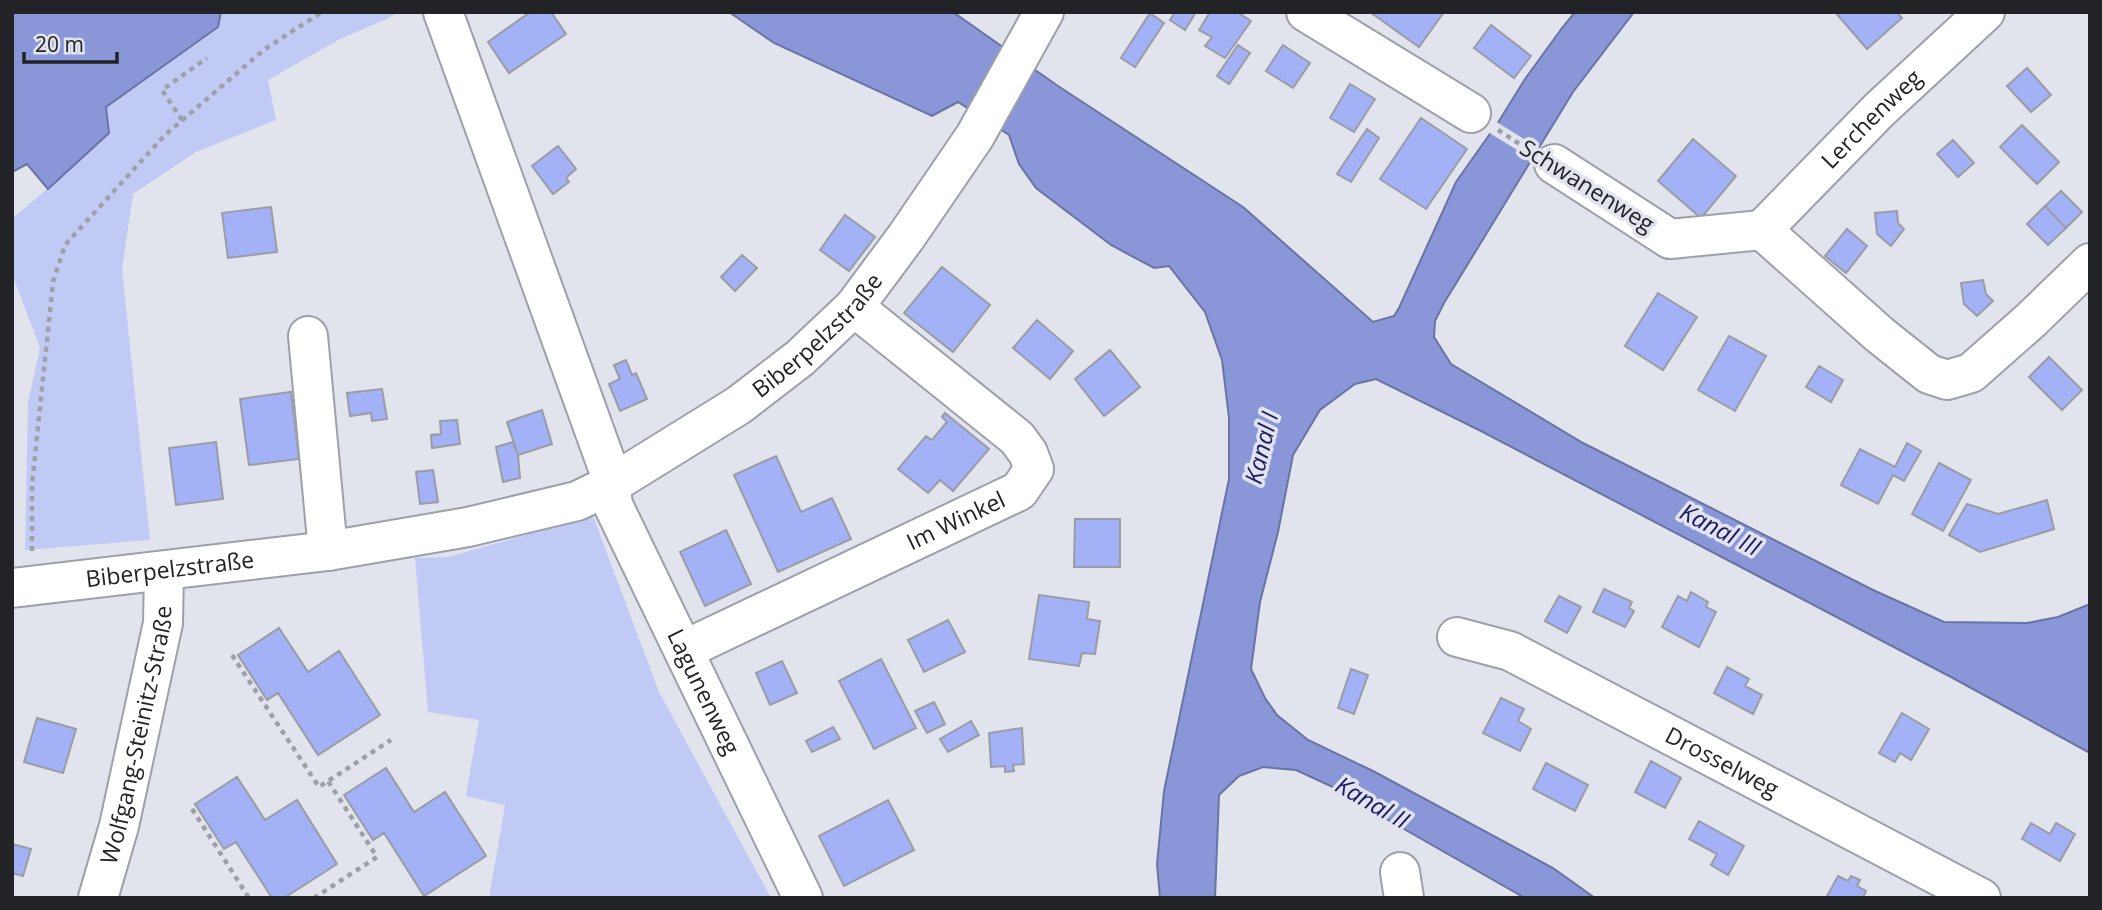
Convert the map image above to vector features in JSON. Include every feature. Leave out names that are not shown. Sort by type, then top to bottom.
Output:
[{"type":"street","points":[[443,12],[609,471],[610,485]]},
{"type":"street","points":[[1306,12],[1471,113]]},
{"type":"street","name":"Lerchenweg","points":[[1762,230],[1879,110],[1985,12]]},
{"type":"street","name":"Biberpelzstraße","points":[[25,586],[328,551],[468,527],[577,501],[610,485],[740,405],[800,358],[854,307],[906,237],[975,135],[1037,24]]},
{"type":"street","name":"Schwanenweg","points":[[1554,164],[1670,239],[1762,230]]},
{"type":"street","points":[[1762,230],[1880,335],[1929,374],[1947,380],[1971,373],[2090,263]]},
{"type":"street","name":"Im Winkel","points":[[684,650],[1019,491],[1034,469],[1028,453],[1017,438],[854,307]]},
{"type":"street","points":[[308,336],[328,551]]},
{"type":"street","name":"Lagunenweg","points":[[610,485],[613,505],[803,898]]},
{"type":"street","name":"Wolfgang-Steinitz-Straße","points":[[98,898],[119,826],[163,623],[164,571]]},
{"type":"street","name":"Drosselweg","points":[[1457,637],[1510,651],[1981,898]]},
{"type":"path","points":[[25,586],[31,542],[32,485],[53,282],[65,245],[165,135],[265,49],[322,12]]},
{"type":"path","points":[[182,120],[162,90],[207,58]]},
{"type":"path","name":"Schwanenweg","points":[[1471,113],[1554,164]]},
{"type":"path","points":[[232,655],[319,787],[391,740]]},
{"type":"path","points":[[314,898],[377,857],[328,781]]},
{"type":"path","points":[[192,809],[249,898]]},
{"type":"shaded area","points":[[221,12],[397,12],[340,39],[268,80],[276,120],[196,152],[133,194],[122,269],[150,540],[25,550],[28,403],[40,348],[12,274],[12,219],[54,183],[106,107],[218,27]]},
{"type":"shaded area","points":[[593,516],[659,692],[771,898],[489,898],[505,805],[466,796],[479,720],[428,712],[415,558],[448,557]]},
{"type":"water","points":[[12,12],[221,12],[218,27],[106,107],[109,133],[48,189],[27,164],[12,172]]},
{"type":"water","points":[[729,12],[953,12],[1058,86],[1243,207],[1373,322],[1394,316],[1456,182],[1525,79],[1575,12],[1634,12],[1573,92],[1444,303],[1435,321],[1434,337],[1451,364],[1583,443],[1873,590],[1944,622],[2027,623],[2058,617],[2090,604],[2090,753],[1951,677],[1481,431],[1376,379],[1355,384],[1320,410],[1293,455],[1278,532],[1260,602],[1251,669],[1277,715],[1308,740],[1373,771],[1553,868],[1595,898],[1525,898],[1348,794],[1296,770],[1263,767],[1239,776],[1219,795],[1215,898],[1160,898],[1157,864],[1164,791],[1229,479],[1229,418],[1222,360],[1205,312],[1169,266],[1154,268],[1111,245],[1036,188],[1019,164],[1009,135],[958,102],[932,116],[774,43]]},
{"type":"pier","points":[[1495,121],[1542,150],[1535,161],[1488,132]]},
{"type":"building","points":[[530,12],[551,12],[566,34],[509,73],[488,42]]},
{"type":"building","points":[[1175,12],[1196,12],[1185,30],[1170,20]]},
{"type":"building","points":[[1210,12],[1237,12],[1251,21],[1225,58],[1205,46],[1212,37],[1199,30]]},
{"type":"building","points":[[1370,12],[1444,12],[1419,47]]},
{"type":"building","points":[[1835,12],[1897,12],[1902,18],[1867,49]]},
{"type":"building","points":[[1150,13],[1164,23],[1135,67],[1121,58]]},
{"type":"building","points":[[1491,25],[1531,56],[1514,78],[1474,48]]},
{"type":"building","points":[[1238,45],[1250,53],[1229,84],[1217,76]]},
{"type":"building","points":[[1283,45],[1310,63],[1293,88],[1266,71]]},
{"type":"building","points":[[2027,68],[2051,95],[2031,112],[2007,86]]},
{"type":"building","points":[[1350,84],[1375,99],[1354,132],[1330,118]]},
{"type":"building","points":[[1421,118],[1467,149],[1426,209],[1380,179]]},
{"type":"building","points":[[2022,125],[2059,162],[2037,184],[2000,147]]},
{"type":"building","points":[[1367,129],[1379,138],[1351,182],[1337,174]]},
{"type":"building","points":[[1693,139],[1736,176],[1701,218],[1658,181]]},
{"type":"building","points":[[1953,140],[1974,163],[1958,177],[1937,154]]},
{"type":"building","points":[[558,146],[576,169],[566,178],[569,182],[553,194],[532,166]]},
{"type":"building","points":[[2061,191],[2082,212],[2066,228],[2045,206]]},
{"type":"building","points":[[2045,206],[2066,228],[2048,245],[2027,224]]},
{"type":"building","points":[[271,207],[277,252],[228,258],[222,213]]},
{"type":"building","points":[[1897,211],[1898,223],[1904,229],[1891,246],[1877,234],[1875,213]]},
{"type":"building","points":[[845,215],[875,237],[849,271],[820,250]]},
{"type":"building","points":[[1847,229],[1867,246],[1846,273],[1825,256]]},
{"type":"building","points":[[742,255],[757,268],[735,291],[721,277]]},
{"type":"building","points":[[942,267],[990,305],[953,352],[904,313]]},
{"type":"building","points":[[1983,280],[1986,294],[1993,301],[1977,316],[1964,304],[1961,283]]},
{"type":"building","points":[[1658,293],[1697,317],[1663,370],[1625,346]]},
{"type":"building","points":[[1037,320],[1073,351],[1050,379],[1013,348]]},
{"type":"building","points":[[1729,336],[1766,356],[1735,411],[1698,390]]},
{"type":"building","points":[[1110,350],[1140,387],[1104,416],[1075,379]]},
{"type":"building","points":[[2049,357],[2082,390],[2062,410],[2029,377]]},
{"type":"building","points":[[626,360],[632,375],[636,373],[647,399],[620,411],[609,384],[620,379],[614,365]]},
{"type":"building","points":[[1819,366],[1843,380],[1831,402],[1806,387]]},
{"type":"building","points":[[382,389],[387,419],[372,421],[371,413],[350,416],[347,393]]},
{"type":"building","points":[[291,392],[299,459],[249,465],[240,399]]},
{"type":"building","points":[[542,410],[552,444],[518,455],[507,422]]},
{"type":"building","points":[[945,413],[989,449],[953,491],[940,480],[928,493],[898,469],[926,436],[932,440],[947,422],[942,417]]},
{"type":"building","points":[[457,420],[460,444],[432,448],[431,435],[441,434],[440,421]]},
{"type":"building","points":[[216,442],[223,499],[176,505],[169,448]]},
{"type":"building","points":[[513,442],[518,455],[520,478],[503,482],[496,447]]},
{"type":"building","points":[[1907,443],[1921,451],[1904,481],[1893,475],[1878,504],[1841,485],[1860,449],[1895,467]]},
{"type":"building","points":[[776,456],[801,512],[832,498],[851,539],[778,572],[734,475]]},
{"type":"building","points":[[1939,463],[1971,480],[1943,531],[1912,514]]},
{"type":"building","points":[[433,470],[438,502],[420,504],[416,472]]},
{"type":"building","points":[[2047,500],[2054,529],[1980,552],[1949,535],[1967,504],[1998,514]]},
{"type":"building","points":[[1075,519],[1120,519],[1120,567],[1074,567]]},
{"type":"building","points":[[726,530],[751,584],[705,606],[680,552]]},
{"type":"building","points":[[1604,589],[1632,602],[1629,608],[1634,611],[1625,627],[1593,612]]},
{"type":"building","points":[[1691,592],[1708,602],[1706,607],[1716,612],[1699,647],[1662,627],[1678,596],[1687,601]]},
{"type":"building","points":[[1039,595],[1089,602],[1087,619],[1100,621],[1095,654],[1082,653],[1079,666],[1029,659]]},
{"type":"building","points":[[1559,596],[1581,607],[1567,633],[1545,621]]},
{"type":"building","points":[[948,620],[965,652],[924,672],[908,640]]},
{"type":"building","points":[[279,628],[308,672],[339,651],[380,715],[318,755],[278,693],[267,700],[238,655]]},
{"type":"building","points":[[881,659],[916,728],[874,749],[839,681]]},
{"type":"building","points":[[782,661],[797,693],[770,705],[756,673]]},
{"type":"building","points":[[1727,667],[1749,679],[1745,686],[1762,695],[1753,714],[1714,693]]},
{"type":"building","points":[[1351,669],[1368,675],[1354,714],[1338,708]]},
{"type":"building","points":[[1501,698],[1524,709],[1518,721],[1531,729],[1520,751],[1483,733]]},
{"type":"building","points":[[934,702],[945,724],[927,733],[915,711]]},
{"type":"building","points":[[1902,713],[1929,729],[1911,760],[1900,753],[1895,762],[1879,753]]},
{"type":"building","points":[[37,718],[76,729],[63,773],[24,762]]},
{"type":"building","points":[[971,721],[979,735],[948,752],[940,739]]},
{"type":"building","points":[[833,727],[840,739],[812,752],[806,741]]},
{"type":"building","points":[[1022,728],[1024,764],[1013,765],[1014,771],[1005,772],[1005,766],[991,767],[989,733]]},
{"type":"building","points":[[1651,761],[1681,778],[1665,808],[1635,792]]},
{"type":"building","points":[[1546,763],[1588,785],[1575,811],[1533,789]]},
{"type":"building","points":[[386,768],[414,812],[445,792],[486,856],[424,896],[384,833],[373,840],[344,795]]},
{"type":"building","points":[[237,777],[265,820],[297,800],[337,864],[284,898],[272,898],[236,842],[224,849],[195,804]]},
{"type":"building","points":[[888,800],[914,850],[844,886],[819,836]]},
{"type":"building","points":[[1699,821],[1744,846],[1728,875],[1711,865],[1717,854],[1689,839]]},
{"type":"building","points":[[2031,823],[2050,834],[2056,823],[2075,834],[2060,861],[2022,839]]},
{"type":"building","points":[[12,844],[31,849],[23,876],[12,873]]},
{"type":"building","points":[[1838,876],[1848,881],[1851,876],[1860,880],[1857,886],[1866,891],[1863,898],[1826,898]]},
{"type":"water label","name":"Kanal I","points":[[1262,448]]},
{"type":"water label","name":"Kanal III","points":[[1720,530]]},
{"type":"water label","name":"Kanal II","points":[[1372,803]]}]
